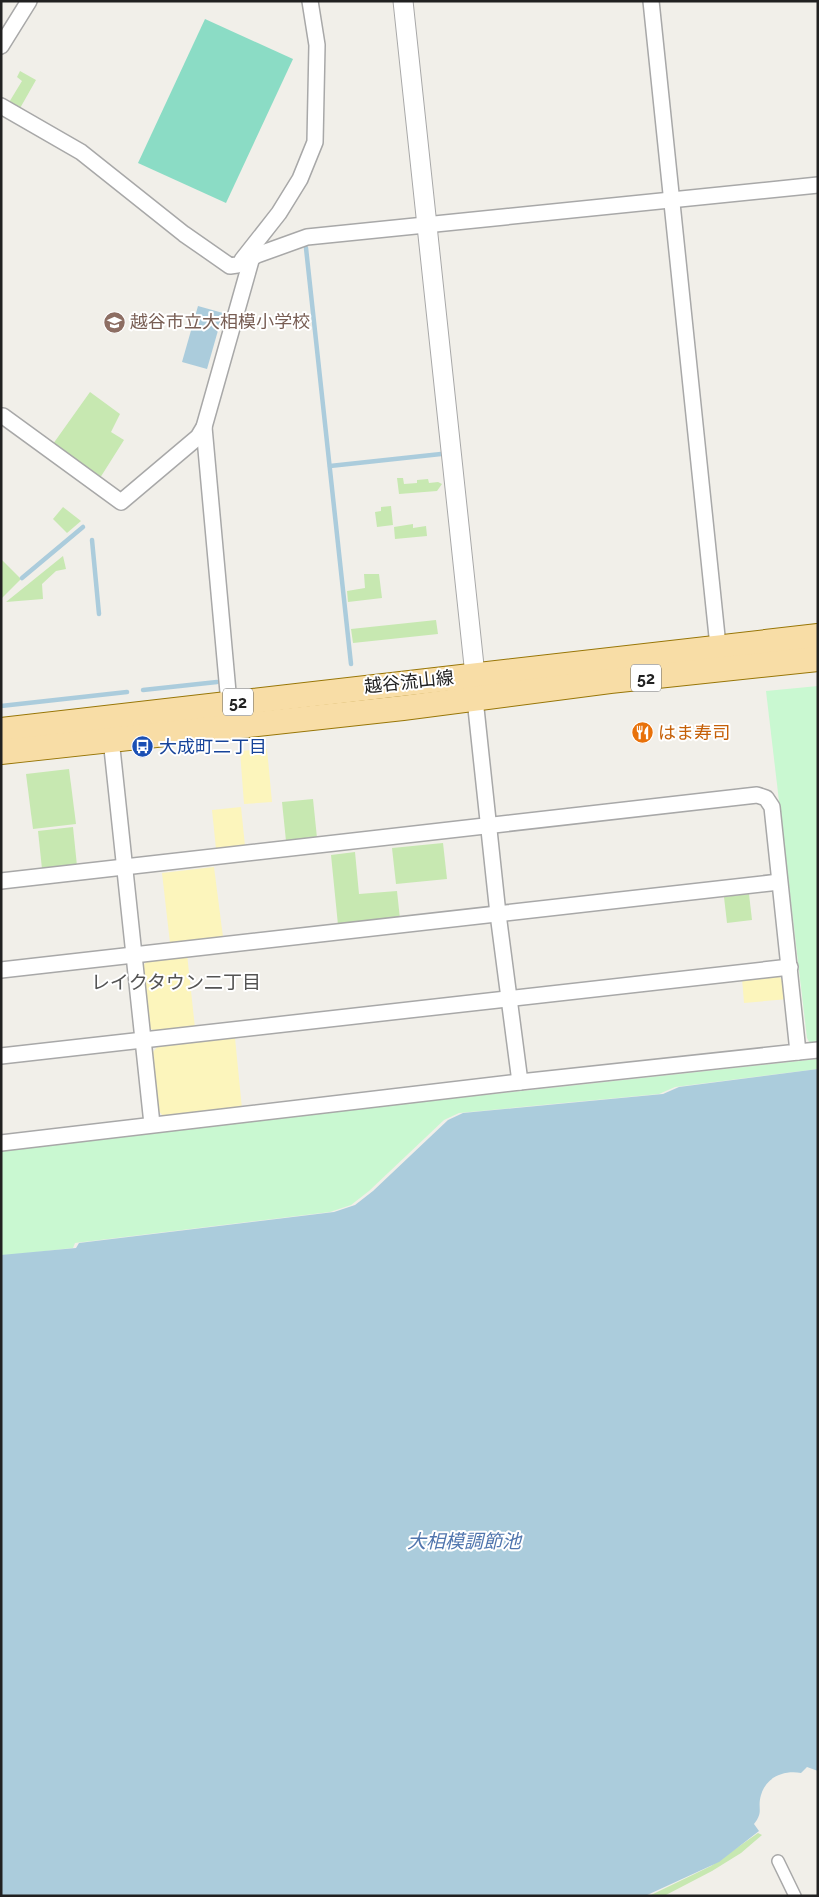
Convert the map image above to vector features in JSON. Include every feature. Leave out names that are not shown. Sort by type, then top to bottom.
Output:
[{"type":"main road","name":"越谷流山線","points":[[1,730],[818,636]]},
{"type":"main road","name":"越谷流山線","points":[[1,752],[475,699],[610,681],[818,659]]},
{"type":"street","points":[[1,46],[29,1]]},
{"type":"street","points":[[237,266],[279,212],[300,179],[315,142],[317,45],[310,1]]},
{"type":"street","points":[[404,1],[426,225],[475,675],[475,699],[498,914],[520,1082]]},
{"type":"street","points":[[651,1],[718,646]]},
{"type":"street","points":[[1,106],[81,152],[210,254],[230,266],[237,266],[252,257],[307,236],[818,185]]},
{"type":"street","points":[[1,416],[121,502],[198,437],[204,427],[252,257]]},
{"type":"street","points":[[204,427],[229,703]]},
{"type":"street","points":[[111,739],[152,1124]]},
{"type":"street","points":[[1,881],[757,795],[766,798],[772,807],[798,1052]]},
{"type":"street","points":[[1,970],[779,882]]},
{"type":"street","points":[[1,1056],[790,967]]},
{"type":"street","points":[[1,1143],[520,1082],[818,1050]]},
{"type":"street","points":[[778,1861],[795,1896]]},
{"type":"green space","points":[[205,19],[293,59],[226,203],[138,163]]},
{"type":"green space","points":[[20,71],[36,80],[19,110],[8,104],[22,81],[17,77]]},
{"type":"green space","points":[[90,392],[120,414],[111,432],[124,440],[100,478],[53,444]]},
{"type":"green space","points":[[397,478],[403,478],[404,484],[417,483],[417,480],[428,479],[429,483],[438,482],[442,484],[437,491],[399,494]]},
{"type":"green space","points":[[391,506],[393,525],[377,527],[375,512],[381,511],[381,507]]},
{"type":"green space","points":[[63,507],[81,521],[67,533],[53,519]]},
{"type":"green space","points":[[413,524],[413,528],[426,526],[427,536],[395,539],[394,527]]},
{"type":"green space","points":[[63,556],[66,569],[56,571],[42,584],[43,599],[6,602]]},
{"type":"green space","points":[[1,559],[21,579],[1,599]]},
{"type":"green space","points":[[364,574],[379,574],[382,598],[348,602],[347,591],[365,588]]},
{"type":"green space","points":[[436,620],[438,634],[353,643],[351,629]]},
{"type":"green space","points":[[818,686],[818,1044],[811,1045],[807,1038],[766,691]]},
{"type":"green space","points":[[69,769],[76,824],[33,829],[26,774]]},
{"type":"green space","points":[[313,799],[317,838],[286,841],[282,802]]},
{"type":"green space","points":[[73,827],[77,866],[42,869],[38,831]]},
{"type":"green space","points":[[443,843],[447,879],[396,884],[392,848]]},
{"type":"green space","points":[[355,852],[359,894],[397,891],[400,919],[338,925],[331,855]]},
{"type":"green space","points":[[749,894],[752,920],[727,923],[724,897]]},
{"type":"green space","points":[[818,1059],[818,1069],[675,1087],[659,1094],[459,1113],[444,1120],[369,1191],[351,1205],[330,1212],[75,1243],[73,1248],[1,1256],[1,1150],[270,1118]]},
{"type":"green space","points":[[758,1833],[762,1835],[741,1853],[712,1871],[664,1896],[649,1896],[711,1866]]},
{"type":"sand","points":[[267,749],[272,802],[244,804],[240,751]]},
{"type":"sand","points":[[241,807],[245,846],[216,849],[212,810]]},
{"type":"sand","points":[[214,867],[223,937],[170,943],[162,873]]},
{"type":"sand","points":[[187,954],[195,1028],[156,1032],[147,1026],[140,969],[149,959]]},
{"type":"sand","points":[[777,975],[786,983],[788,999],[744,1003],[742,978]]},
{"type":"sand","points":[[235,1038],[242,1109],[163,1116],[156,1108],[151,1054],[159,1045]]},
{"type":"water","points":[[198,306],[223,313],[207,369],[182,362]]},
{"type":"water","name":"大相模調節池","points":[[818,1069],[818,1771],[807,1767],[801,1773],[782,1774],[771,1779],[763,1789],[760,1813],[754,1824],[759,1831],[719,1862],[645,1896],[1,1896],[1,1255],[76,1248],[79,1243],[334,1212],[355,1205],[373,1191],[448,1120],[463,1113],[663,1094],[679,1087]]},
{"type":"waterway","points":[[306,248],[351,664]]},
{"type":"waterway","points":[[330,466],[441,454]]},
{"type":"waterway","points":[[22,578],[83,527]]},
{"type":"waterway","points":[[92,540],[99,614]]},
{"type":"waterway","points":[[143,690],[217,682]]},
{"type":"waterway","points":[[1,706],[127,692]]},
{"type":"place","name":"越谷市立大相模小学校","points":[[114,322]]},
{"type":"place","name":"はま寿司","points":[[642,733]]},
{"type":"place","name":"大成町二丁目","points":[[143,747]]},
{"type":"district","name":"レイクタウン二丁目","points":[[176,982]]}]
